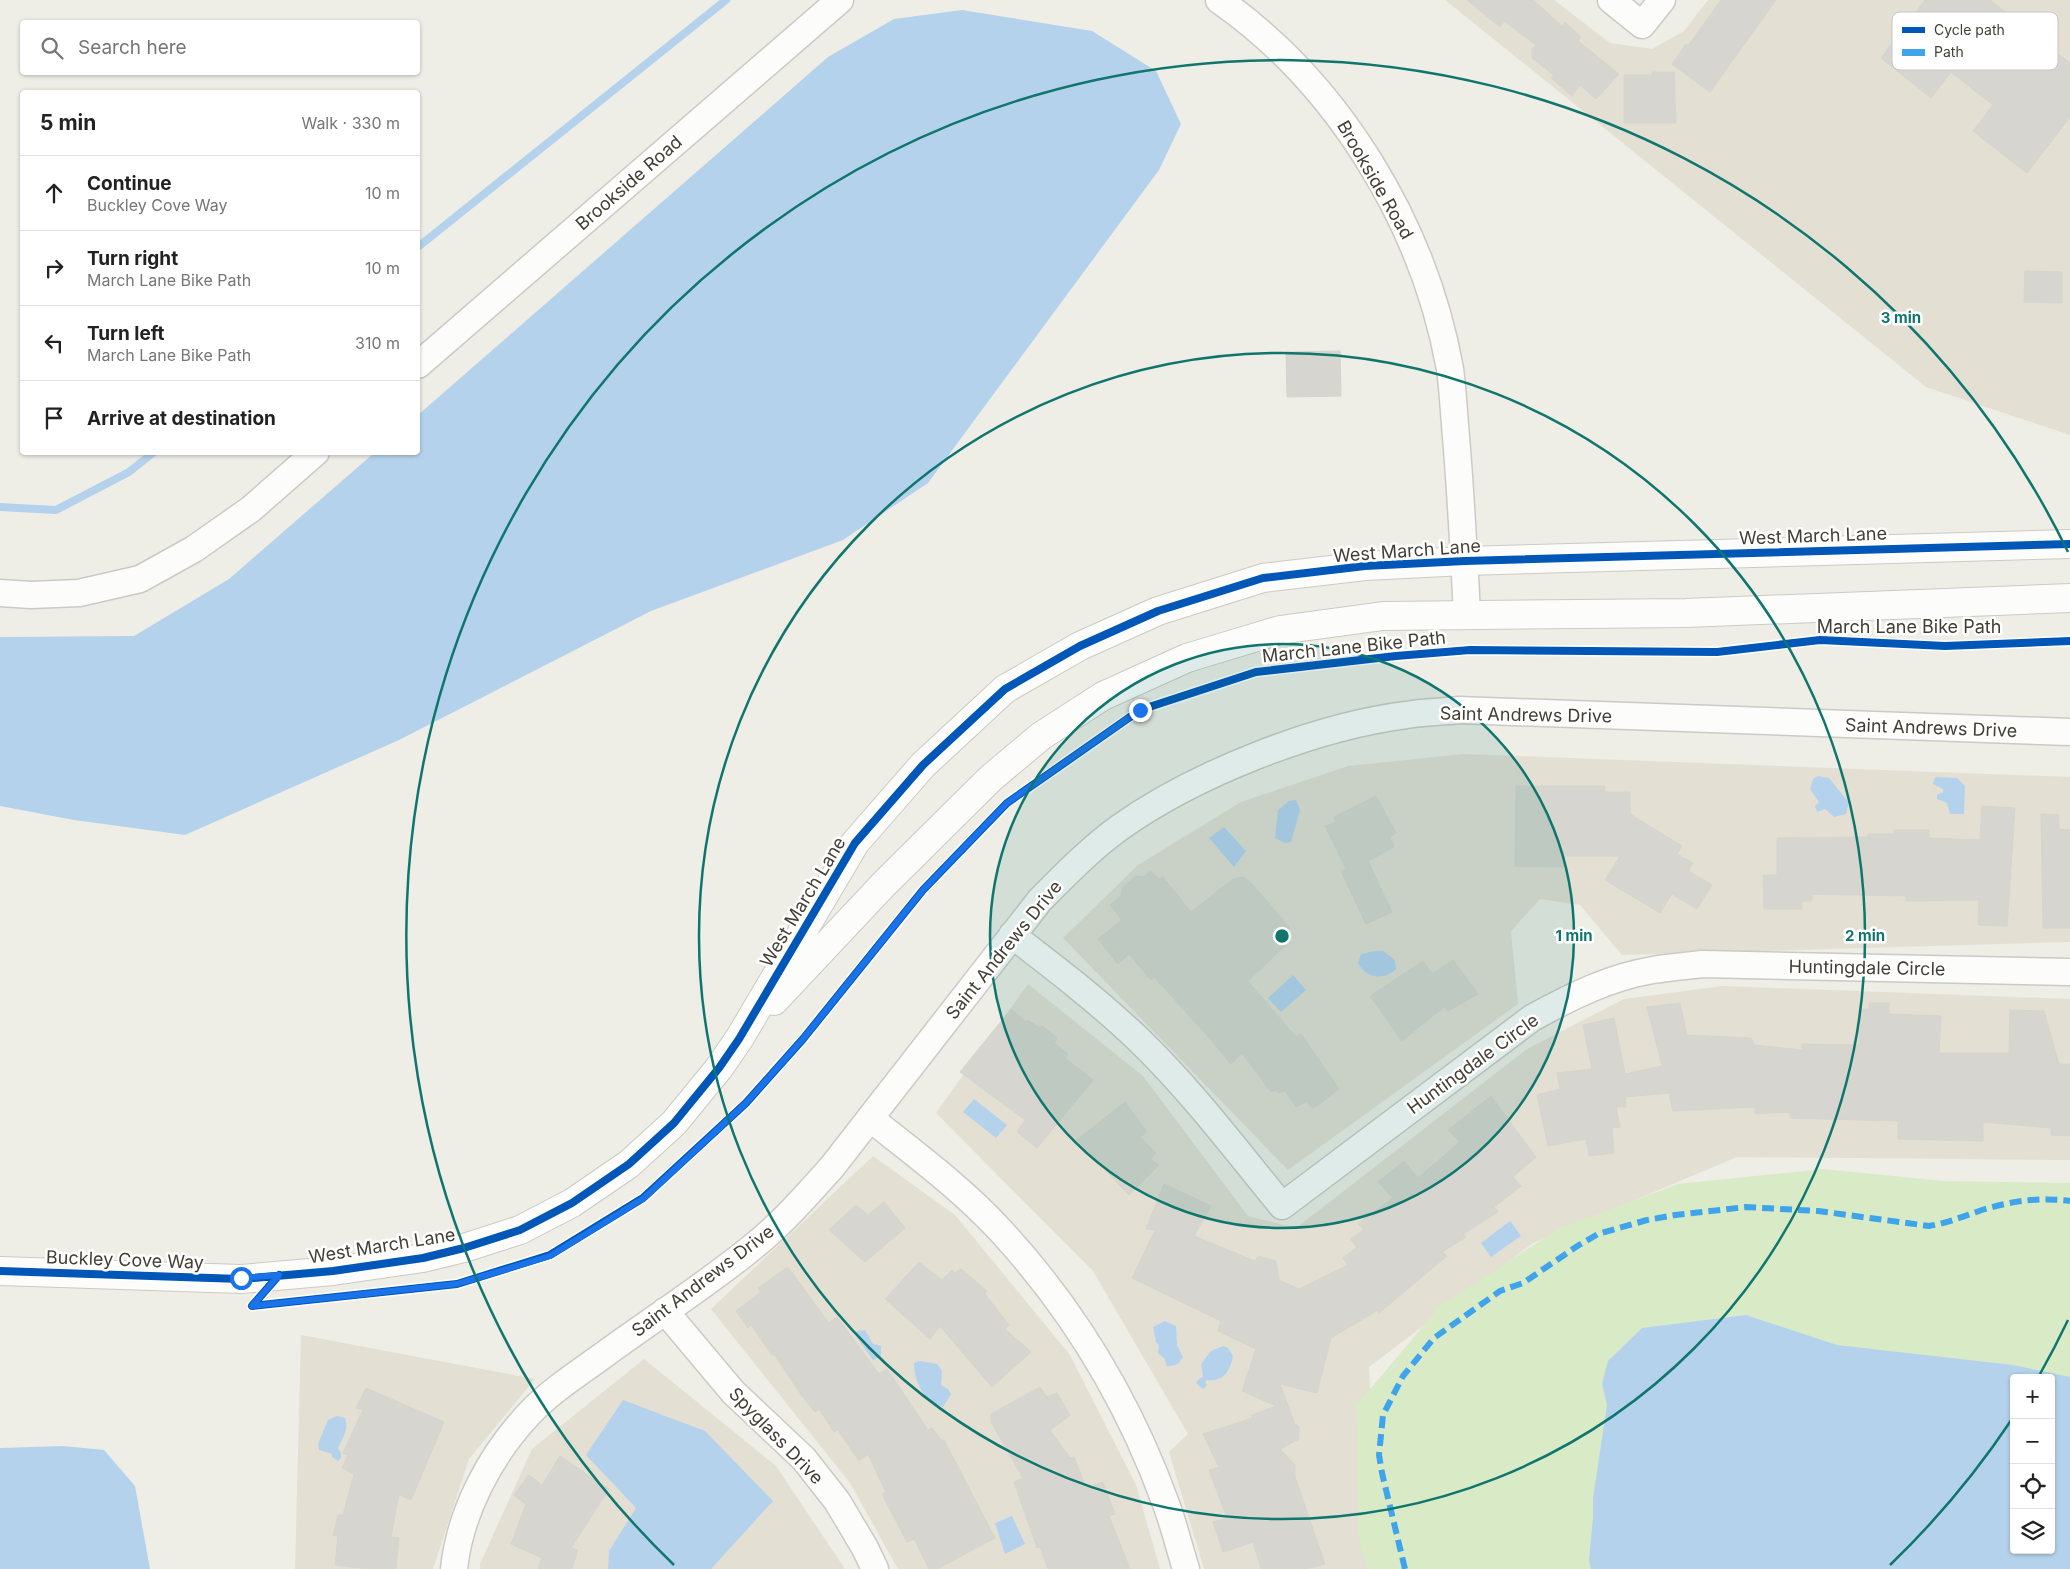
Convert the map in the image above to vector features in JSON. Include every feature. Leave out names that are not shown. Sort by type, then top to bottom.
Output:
[{"type":"street","name":"Brookside Road","points":[[420,363],[840,0]]},
{"type":"street","name":"Brookside Road","points":[[1218,0],[1242,16],[1277,48],[1338,115],[1372,167],[1405,225],[1432,297],[1450,370],[1467,614]]},
{"type":"street","points":[[1610,0],[1642,25],[1662,0]]},
{"type":"street","points":[[0,593],[31,595],[79,593],[140,579],[194,549],[251,509],[313,455]]},
{"type":"street","name":"West March Lane","points":[[279,1275],[333,1271],[423,1258],[464,1248],[520,1230],[572,1203],[629,1164],[674,1123],[719,1068],[739,1039],[855,844],[923,765],[1006,689],[1080,646],[1158,611],[1263,578],[1365,566],[1464,561],[2070,544]]},
{"type":"street","name":"West March Lane","points":[[739,1039],[884,884],[991,778],[1041,736],[1102,696],[1187,658],[1280,630],[1383,616],[1686,613],[2070,598]]},
{"type":"street","name":"Saint Andrews Drive","points":[[454,1569],[465,1518],[482,1480],[503,1444],[529,1414],[559,1387],[750,1249],[796,1208],[871,1119],[1040,900],[1080,860],[1118,828],[1172,794],[1221,771],[1348,726],[1406,715],[1459,710],[2070,732]]},
{"type":"street","name":"Huntingdale Circle","points":[[1012,934],[1082,989],[1138,1040],[1188,1092],[1282,1206],[1532,1018],[1572,996],[1612,980],[1652,970],[1703,964],[2070,972]]},
{"type":"street","points":[[871,1119],[948,1180],[999,1230],[1043,1280],[1085,1338],[1115,1389],[1142,1445],[1167,1505],[1186,1569]]},
{"type":"street","name":"Buckley Cove Way","points":[[0,1271],[241,1278],[279,1275]]},
{"type":"street","name":"Spyglass Drive","points":[[665,1311],[734,1392],[804,1460],[837,1501],[865,1548],[875,1569]]},
{"type":"shaded area","points":[[1445,0],[1554,0],[1610,43],[1652,49],[1684,31],[1708,0],[2070,0],[2070,435],[1926,387]]},
{"type":"shaded area","points":[[1464,754],[2070,777],[2070,942],[1622,955],[1580,905],[1540,899],[1511,931],[1518,1004],[1288,1170],[1063,938],[1138,865],[1241,802],[1348,766]]},
{"type":"shaded area","points":[[1028,984],[1143,1076],[1248,1216],[1296,1228],[1527,1049],[1624,999],[1723,986],[2070,999],[2070,1160],[1737,1157],[1533,1243],[1369,1367],[1380,1569],[1204,1569],[1169,1452],[1188,1434],[1093,1271],[936,1113]]},
{"type":"shaded area","points":[[873,1156],[955,1215],[1070,1355],[1136,1485],[1160,1569],[898,1569],[850,1483],[711,1309]]},
{"type":"shaded area","points":[[301,1335],[535,1379],[469,1459],[433,1569],[295,1569]]},
{"type":"shaded area","points":[[644,1359],[776,1466],[845,1569],[480,1569],[480,1564],[532,1449]]},
{"type":"green space","points":[[1823,1169],[1943,1181],[2070,1183],[2070,1569],[1367,1569],[1358,1535],[1356,1406],[1440,1306],[1558,1229],[1678,1184]]},
{"type":"water","points":[[962,10],[1092,31],[1156,71],[1181,124],[1159,170],[928,483],[843,540],[651,611],[399,740],[185,835],[74,820],[0,806],[0,637],[134,636],[229,579],[372,455],[420,455],[420,413],[828,57],[894,19]]},
{"type":"water","points":[[1818,776],[1829,778],[1849,803],[1846,814],[1834,817],[1825,809],[1817,812],[1815,806],[1819,802],[1810,789],[1813,779]]},
{"type":"water","points":[[1935,777],[1957,778],[1965,786],[1964,814],[1950,814],[1947,803],[1937,799],[1937,795],[1943,792],[1943,789],[1933,784]]},
{"type":"water","points":[[1296,800],[1300,810],[1291,842],[1285,843],[1275,838],[1278,810],[1289,801]]},
{"type":"water","points":[[1224,827],[1246,851],[1234,867],[1209,838]]},
{"type":"water","points":[[1383,951],[1395,960],[1396,969],[1391,973],[1381,976],[1370,975],[1365,972],[1358,963],[1361,954]]},
{"type":"water","points":[[1293,975],[1306,990],[1281,1012],[1268,998]]},
{"type":"water","points":[[974,1099],[1007,1125],[996,1138],[963,1112]]},
{"type":"water","points":[[1510,1221],[1521,1236],[1491,1257],[1481,1243]]},
{"type":"water","points":[[1746,1315],[1837,1345],[2013,1365],[2070,1377],[2070,1569],[1591,1569],[1589,1560],[1593,1498],[1607,1405],[1602,1384],[1608,1361],[1642,1328]]},
{"type":"water","points":[[1165,1321],[1176,1326],[1177,1345],[1183,1357],[1178,1364],[1167,1367],[1165,1359],[1158,1353],[1159,1345],[1156,1342],[1153,1327]]},
{"type":"water","points":[[865,1330],[873,1344],[881,1346],[881,1357],[873,1360],[855,1335],[857,1331]]},
{"type":"water","points":[[1223,1346],[1228,1348],[1233,1356],[1228,1371],[1218,1379],[1207,1380],[1205,1382],[1207,1385],[1203,1389],[1196,1383],[1203,1377],[1201,1364],[1211,1351]]},
{"type":"water","points":[[920,1361],[937,1364],[942,1371],[941,1385],[948,1389],[951,1394],[943,1407],[930,1401],[918,1384],[914,1363]]},
{"type":"water","points":[[623,1400],[705,1431],[773,1501],[711,1569],[608,1569],[609,1551],[636,1508],[586,1455]]},
{"type":"water","points":[[337,1416],[345,1418],[346,1422],[345,1433],[338,1448],[341,1458],[338,1461],[332,1457],[332,1454],[319,1450],[318,1444],[328,1420]]},
{"type":"water","points":[[63,1446],[104,1450],[135,1486],[150,1569],[0,1569],[0,1448]]},
{"type":"water","points":[[1012,1516],[1025,1544],[1005,1554],[995,1523]]},
{"type":"building","points":[[1467,0],[1533,0],[1562,26],[1565,22],[1581,37],[1578,41],[1619,74],[1596,99],[1580,85],[1572,96],[1551,78],[1554,75],[1532,58],[1532,49],[1536,45],[1504,21],[1500,27]]},
{"type":"building","points":[[1721,0],[1776,0],[1710,92],[1672,64],[1686,44],[1688,46]]},
{"type":"building","points":[[1925,0],[1990,0],[2005,12],[1916,12]]},
{"type":"building","points":[[1892,44],[1892,67],[1881,58]]},
{"type":"building","points":[[2058,54],[2070,63],[2070,117],[2027,173],[1973,131],[1993,105],[1951,72],[1931,98],[1896,70],[2058,70]]},
{"type":"building","points":[[1652,72],[1674,72],[1676,123],[1624,123],[1624,75],[1652,75]]},
{"type":"building","points":[[2025,271],[2062,272],[2062,303],[2024,302]]},
{"type":"building","points":[[1340,351],[1341,396],[1287,397],[1286,352]]},
{"type":"building","points":[[1516,786],[1605,786],[1604,792],[1630,792],[1630,814],[1682,846],[1677,854],[1693,863],[1688,871],[1712,885],[1697,909],[1672,894],[1660,913],[1605,880],[1620,856],[1564,856],[1564,867],[1515,866]]},
{"type":"building","points":[[1376,796],[1396,833],[1390,837],[1394,847],[1368,861],[1392,912],[1366,924],[1341,871],[1346,869],[1325,826],[1336,822],[1334,817]]},
{"type":"building","points":[[1982,806],[2015,808],[2007,926],[1978,925],[1979,900],[1906,901],[1906,896],[1812,894],[1812,901],[1802,901],[1802,909],[1764,909],[1763,875],[1777,875],[1777,838],[1868,837],[1868,834],[1894,834],[1894,830],[1929,830],[1929,838],[1980,840]]},
{"type":"building","points":[[2041,814],[2059,815],[2059,829],[2070,830],[2070,928],[2043,928]]},
{"type":"building","points":[[1150,871],[1159,879],[1163,877],[1191,912],[1233,879],[1244,877],[1252,884],[1290,928],[1279,939],[1286,945],[1248,981],[1296,1037],[1301,1034],[1339,1089],[1313,1109],[1307,1101],[1296,1107],[1285,1091],[1278,1093],[1277,1090],[1271,1092],[1242,1053],[1231,1064],[1154,977],[1151,980],[1129,954],[1118,964],[1098,939],[1122,920],[1110,905],[1121,896],[1122,888],[1136,876],[1144,877]]},
{"type":"building","points":[[1453,960],[1478,994],[1448,1011],[1444,1007],[1402,1041],[1370,996],[1423,961],[1432,974]]},
{"type":"building","points":[[1680,1003],[1687,1035],[1751,1038],[1755,1045],[1802,1050],[1802,1044],[1859,1045],[1859,1009],[1869,1009],[1869,1003],[1889,1003],[1889,1014],[1941,1016],[1939,1053],[2009,1053],[2010,1010],[2044,1011],[2059,1064],[2070,1064],[2070,1136],[2051,1135],[2051,1128],[1983,1122],[1983,1141],[1898,1139],[1898,1121],[1790,1118],[1790,1112],[1755,1114],[1755,1107],[1673,1111],[1669,1093],[1625,1097],[1626,1107],[1616,1107],[1620,1127],[1612,1128],[1614,1153],[1589,1156],[1586,1139],[1548,1146],[1537,1095],[1560,1089],[1557,1073],[1592,1069],[1583,1025],[1614,1018],[1625,1074],[1662,1066],[1647,1007]]},
{"type":"building","points":[[1011,1009],[1026,1022],[1028,1020],[1039,1028],[1042,1026],[1057,1038],[1054,1043],[1068,1054],[1065,1058],[1093,1080],[1037,1148],[1017,1132],[1025,1120],[960,1072]]},
{"type":"building","points":[[1491,1096],[1536,1157],[1513,1177],[1521,1186],[1494,1207],[1498,1212],[1463,1234],[1466,1237],[1442,1252],[1447,1256],[1379,1313],[1378,1310],[1331,1338],[1317,1393],[1280,1384],[1295,1424],[1299,1427],[1299,1439],[1280,1449],[1295,1465],[1295,1477],[1325,1564],[1306,1569],[1261,1569],[1253,1542],[1223,1552],[1213,1522],[1227,1518],[1209,1470],[1219,1467],[1203,1434],[1253,1418],[1252,1415],[1276,1406],[1242,1391],[1256,1349],[1218,1331],[1221,1321],[1132,1278],[1155,1230],[1146,1229],[1164,1184],[1211,1206],[1194,1236],[1255,1261],[1258,1256],[1276,1261],[1279,1280],[1299,1289],[1348,1265],[1343,1258],[1357,1247],[1350,1239],[1364,1230],[1358,1224],[1393,1198],[1378,1182],[1404,1161],[1418,1178],[1460,1142],[1448,1130]]},
{"type":"building","points":[[1125,1102],[1147,1132],[1140,1137],[1156,1153],[1150,1159],[1159,1165],[1129,1195],[1077,1140]]},
{"type":"building","points":[[884,1202],[905,1228],[865,1262],[829,1230],[856,1205],[868,1215]]},
{"type":"building","points":[[919,1262],[942,1280],[952,1270],[955,1273],[961,1269],[987,1291],[985,1294],[1009,1325],[1005,1329],[1031,1352],[992,1387],[940,1326],[930,1339],[885,1299]]},
{"type":"building","points":[[788,1267],[829,1323],[837,1317],[879,1374],[887,1369],[928,1430],[932,1428],[942,1441],[944,1440],[995,1538],[937,1569],[929,1569],[914,1539],[907,1542],[882,1494],[886,1492],[868,1454],[859,1461],[838,1430],[834,1432],[819,1409],[815,1412],[774,1354],[772,1355],[751,1325],[748,1328],[736,1311],[761,1292],[758,1288]]},
{"type":"building","points":[[1040,1387],[1047,1397],[1057,1393],[1070,1415],[1050,1430],[1070,1458],[1074,1457],[1086,1488],[1103,1482],[1115,1514],[1109,1516],[1130,1569],[1048,1569],[1040,1547],[1037,1548],[1014,1482],[1023,1478],[991,1422],[991,1414]]},
{"type":"building","points":[[366,1388],[444,1422],[411,1500],[399,1494],[391,1537],[399,1538],[396,1569],[369,1569],[335,1565],[338,1536],[333,1535],[338,1515],[343,1515],[354,1474],[342,1468],[348,1455],[343,1453],[363,1410],[356,1408]]},
{"type":"building","points":[[560,1456],[609,1489],[571,1548],[578,1550],[572,1569],[538,1569],[542,1558],[511,1544],[526,1504],[514,1495],[529,1475],[542,1485]]},
{"type":"waterway","points":[[420,245],[726,0]]},
{"type":"waterway","points":[[0,507],[56,510],[129,472],[150,455]]},
{"type":"marked path","points":[[1405,1569],[1379,1455],[1383,1415],[1403,1376],[1434,1338],[1500,1291],[1523,1283],[1598,1234],[1647,1220],[1746,1207],[1818,1211],[1929,1226],[2014,1202],[2047,1199],[2070,1201]]},
{"type":"cycle path","points":[[0,1271],[241,1279],[333,1271],[423,1258],[464,1248],[520,1230],[572,1203],[629,1164],[674,1123],[719,1068],[739,1039],[855,843],[923,765],[1005,689],[1080,646],[1158,611],[1263,578],[1365,566],[1465,561],[2070,544]]},
{"type":"cycle path","name":"March Lane Bike Path","points":[[279,1275],[252,1306],[457,1284],[550,1255],[643,1198],[746,1103],[803,1039],[923,890],[1007,803],[1140,710],[1256,672],[1396,656],[1470,650],[1717,652],[1820,640],[1945,646],[2070,641]]},
{"type":"route","points":[[241,1278],[279,1275],[252,1306],[457,1284],[550,1256],[644,1198],[746,1103],[803,1039],[923,890],[1007,803],[1140,710]]}]
